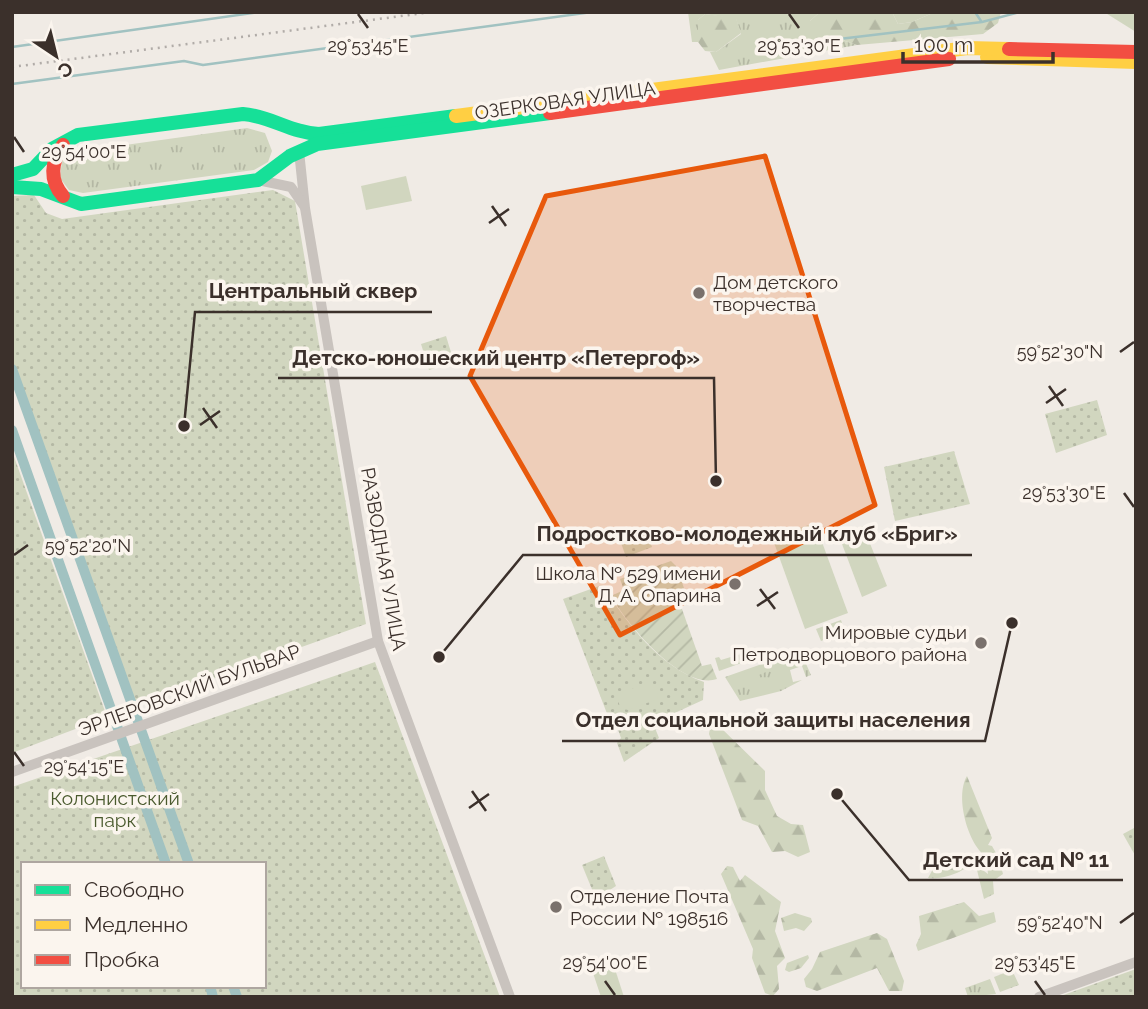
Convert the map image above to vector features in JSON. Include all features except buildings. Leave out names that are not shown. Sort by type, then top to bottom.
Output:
[{"type":"street","name":"ОЗЕРКОВАЯ УЛИЦА","points":[[297,133],[320,134],[967,48],[1136,52]]},
{"type":"street","name":"ОЗЕРКОВАЯ УЛИЦА","points":[[258,180],[299,151],[317,144],[968,57],[1136,62]]},
{"type":"street","points":[[12,175],[33,169],[52,149],[68,139],[89,132],[243,114],[268,116],[297,133],[299,151]]},
{"type":"street","points":[[68,139],[59,149],[52,172],[59,192],[69,202]]},
{"type":"street","name":"РАЗВОДНАЯ УЛИЦА","points":[[299,151],[305,208],[378,642],[510,997]]},
{"type":"street","name":"ОЗЕРКОВАЯ УЛИЦА","points":[[12,187],[39,186],[69,202],[80,204],[258,180],[291,187],[305,208]]},
{"type":"street","name":"ЭРЛЕРОВСКИЙ БУЛЬВАР","points":[[12,772],[378,642]]},
{"type":"street","points":[[1039,997],[1136,962]]},
{"type":"highlighted area","points":[[765,156],[875,505],[620,635],[470,376],[546,196]]},
{"type":"green space","points":[[688,12],[820,12],[810,21],[818,40],[831,34],[840,35],[845,41],[857,45],[719,70],[710,52],[716,52],[741,34],[736,19],[705,14],[698,20],[698,42],[692,42]]},
{"type":"green space","points":[[820,12],[892,12],[898,24],[912,22],[935,12],[1001,12],[998,23],[983,34],[857,45],[845,41],[840,35],[809,39],[810,21]]},
{"type":"green space","points":[[892,12],[935,12],[912,22],[898,24]]},
{"type":"green space","points":[[1104,12],[1136,12],[1136,32]]},
{"type":"green space","points":[[705,14],[736,18],[741,33],[716,52],[705,51],[698,42],[698,20]]},
{"type":"green space","points":[[247,128],[265,133],[272,151],[268,162],[254,170],[83,193],[69,190],[60,178],[62,160],[75,152]]},
{"type":"green space","points":[[406,176],[412,201],[366,210],[361,186]]},
{"type":"green space","points":[[273,190],[295,201],[366,624],[137,706],[12,362],[12,196],[34,195],[46,213],[62,219]]},
{"type":"green space","points":[[446,336],[454,362],[429,370],[421,344]]},
{"type":"green space","points":[[1097,400],[1107,435],[1056,453],[1045,414]]},
{"type":"green space","points":[[12,451],[107,717],[12,753]]},
{"type":"green space","points":[[954,451],[970,504],[895,521],[884,467]]},
{"type":"green space","points":[[815,523],[848,613],[805,629],[772,537]]},
{"type":"green space","points":[[863,526],[887,586],[862,597],[839,536]]},
{"type":"green space","points":[[645,529],[652,547],[626,557],[620,540]]},
{"type":"green space","points":[[671,561],[676,566],[684,588],[676,592],[702,666],[711,664],[717,679],[703,680],[672,665],[642,637],[611,596],[624,590],[620,579]]},
{"type":"green space","points":[[602,585],[634,629],[658,655],[687,675],[704,682],[703,700],[653,723],[659,738],[624,762],[617,743],[621,738],[616,724],[611,724],[563,599]]},
{"type":"green space","points":[[841,620],[845,632],[821,641],[816,629]]},
{"type":"green space","points":[[747,652],[750,660],[719,671],[715,658],[719,657],[721,660]]},
{"type":"green space","points":[[796,652],[803,657],[811,675],[806,677],[802,666],[790,670],[793,682],[802,680],[781,691],[740,701],[725,677]]},
{"type":"green space","points":[[789,655],[791,661],[752,678],[744,672]]},
{"type":"green space","name":"Колонистский парк","points":[[375,662],[500,997],[12,997],[12,787]]},
{"type":"green space","points":[[650,682],[657,687],[658,699],[628,710],[620,708],[617,694]]},
{"type":"green space","points":[[717,724],[765,771],[765,790],[777,816],[791,824],[803,825],[810,852],[798,857],[785,851],[772,852],[758,826],[742,820],[709,734],[710,728]]},
{"type":"green space","points":[[967,776],[992,838],[988,845],[992,846],[996,853],[990,859],[982,854],[976,845],[966,822],[962,797]]},
{"type":"green space","points":[[1134,828],[1136,831],[1136,857],[1123,834]]},
{"type":"green space","points":[[604,856],[616,886],[596,899],[582,865]]},
{"type":"green space","points":[[995,858],[999,859],[1003,874],[993,881],[994,894],[984,899],[977,870],[980,868],[988,874],[987,864]]},
{"type":"green space","points":[[956,859],[968,859],[971,862],[952,875],[928,878],[933,869]]},
{"type":"green space","points":[[727,866],[733,867],[740,881],[745,875],[781,902],[775,931],[785,958],[777,966],[779,989],[773,996],[765,993],[752,958],[753,949],[721,874]]},
{"type":"green space","points":[[964,902],[979,916],[994,912],[996,922],[918,951],[916,945],[921,934],[919,916]]},
{"type":"green space","points":[[795,913],[811,918],[812,922],[804,931],[796,928],[784,931],[781,918]]},
{"type":"green space","points":[[877,933],[887,939],[904,981],[902,991],[889,991],[877,968],[817,991],[806,987],[804,979],[820,952]]},
{"type":"green space","points":[[808,955],[809,958],[801,968],[789,972],[785,970],[787,963]]},
{"type":"green space","points":[[614,966],[624,997],[601,997],[593,973]]},
{"type":"green space","points":[[1136,969],[1136,997],[1058,997]]},
{"type":"green space","points":[[1012,970],[1019,985],[1000,992],[994,977]]},
{"type":"green space","points":[[990,979],[996,994],[968,997],[965,988]]},
{"type":"waterway","points":[[12,47],[260,12]]},
{"type":"waterway","points":[[12,84],[184,61],[203,65],[592,12]]},
{"type":"waterway","points":[[975,12],[981,21]]},
{"type":"waterway","points":[[772,47],[982,22],[1020,12]]},
{"type":"waterway","points":[[12,369],[188,862]]},
{"type":"waterway","points":[[12,430],[165,862]]},
{"type":"waterway","points":[[211,988],[213,997]]},
{"type":"waterway","points":[[234,988],[237,997]]},
{"type":"railway","points":[[12,67],[432,12]]},
{"type":"traffic: fast","points":[[12,187],[41,189],[81,204],[258,180],[290,156],[317,144],[550,113]]},
{"type":"traffic: fast","points":[[12,175],[33,169],[52,149],[78,135],[243,114],[319,134],[456,116]]},
{"type":"traffic: slow","points":[[456,116],[967,48],[1009,49]]},
{"type":"traffic: slow","points":[[987,57],[1136,62]]},
{"type":"traffic: jam","points":[[1009,49],[1136,52]]},
{"type":"traffic: jam","points":[[550,113],[949,59]]},
{"type":"traffic: jam","points":[[63,145],[53,171],[55,184],[63,196]]},
{"type":"place","name":"Дом детского творчества","points":[[699,293]]},
{"type":"place","name":"Центральный сквер","points":[[184,426]]},
{"type":"place","name":"Детско-юношеский центр «Петергоф»","points":[[716,481]]},
{"type":"place","name":"Школа № 529 имени Д. А. Опарина","points":[[735,584]]},
{"type":"place","name":"Отдел социальной защиты населения","points":[[1012,623]]},
{"type":"place","name":"Мировые судьи Петродворцового района","points":[[981,643]]},
{"type":"place","name":"Подростково-молодежный клуб «Бриг»","points":[[439,657]]},
{"type":"place","name":"Детский сад № 11","points":[[837,794]]},
{"type":"place","name":"Отделение Почта России № 198516","points":[[556,907]]}]
